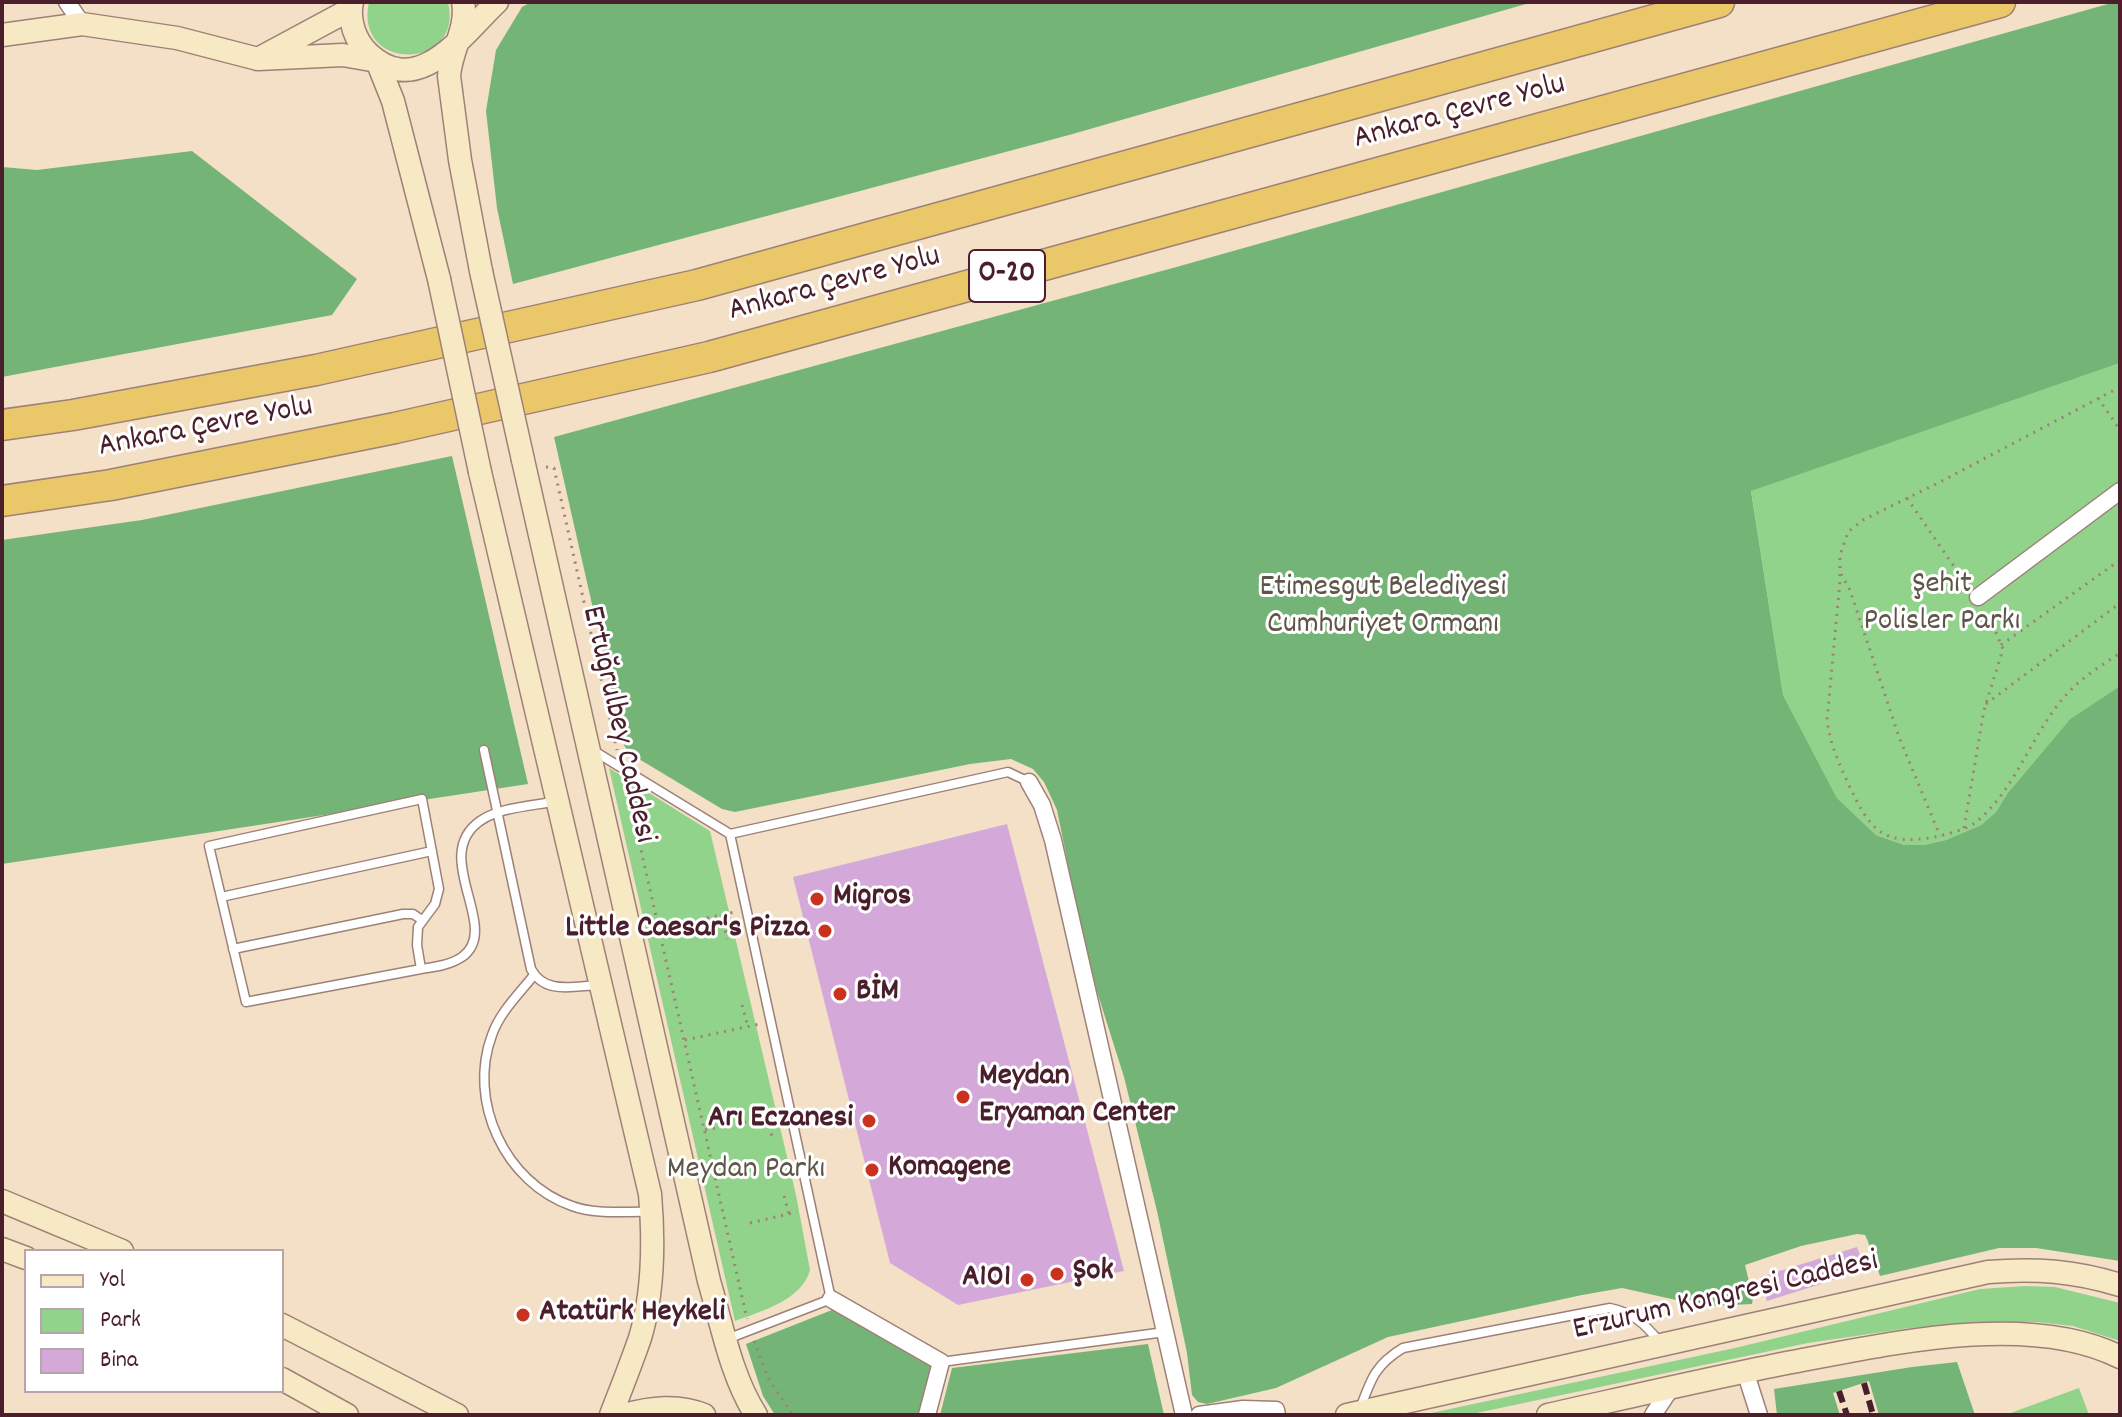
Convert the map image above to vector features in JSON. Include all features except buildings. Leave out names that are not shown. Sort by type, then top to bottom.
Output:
[{"type":"highway","name":"Ankara Çevre Yolu","points":[[2,425],[316,370],[697,285],[1719,2]]},
{"type":"highway","name":"Ankara Çevre Yolu","points":[[2,501],[111,485],[395,428],[709,357],[2000,2]]},
{"type":"main road","name":"Ertuğrulbey Caddesi","points":[[463,2],[462,27],[450,63],[451,98],[481,271],[533,463],[589,748],[709,1281],[746,1400],[756,1415]]},
{"type":"main road","points":[[2,35],[82,24],[177,38],[258,59],[343,55],[377,61],[394,68],[420,67],[444,56],[497,2]]},
{"type":"main road","points":[[258,59],[348,4],[357,38],[377,61],[393,101],[439,279],[480,472],[650,1194],[652,1268],[641,1335],[611,1415]]},
{"type":"main road","points":[[2,1201],[117,1249]]},
{"type":"main road","points":[[2,1249],[24,1257]]},
{"type":"main road","name":"Erzurum Kongresi Caddesi","points":[[1353,1414],[1988,1272],[2054,1270],[2084,1274],[2120,1285]]},
{"type":"main road","points":[[284,1326],[457,1415]]},
{"type":"main road","points":[[1548,1415],[1576,1412],[1745,1371],[1866,1348],[1941,1338],[2014,1334],[2051,1337],[2086,1343],[2120,1357]]},
{"type":"main road","points":[[284,1380],[347,1415]]},
{"type":"main road","points":[[624,1415],[652,1408],[692,1410],[704,1415]]},
{"type":"street","points":[[67,2],[82,24]]},
{"type":"street","points":[[1978,597],[2120,491]]},
{"type":"street","points":[[1029,782],[1042,805],[1053,840],[1184,1415]]},
{"type":"street","points":[[831,1299],[941,1362],[927,1415]]},
{"type":"street","points":[[1745,1371],[1759,1415]]},
{"type":"street","points":[[1653,1415],[1671,1388]]},
{"type":"street","points":[[1199,1415],[1243,1409],[1276,1410],[1277,1415]]},
{"type":"lane","points":[[589,748],[730,834],[1008,772],[1029,782]]},
{"type":"lane","points":[[484,750],[534,975],[553,988],[601,984]]},
{"type":"lane","points":[[421,969],[416,936],[422,920],[435,904],[439,889],[422,799],[209,846],[246,1002],[421,969],[453,962],[470,950],[474,926],[461,867],[461,846],[473,827],[499,813],[558,801]]},
{"type":"lane","points":[[726,1340],[831,1299],[730,834]]},
{"type":"lane","points":[[221,897],[432,851]]},
{"type":"lane","points":[[233,949],[403,914],[413,914],[422,920]]},
{"type":"lane","points":[[534,975],[498,1019],[486,1053],[484,1088],[495,1130],[503,1147],[524,1174],[557,1200],[587,1211],[651,1212]]},
{"type":"lane","points":[[1353,1414],[1372,1375],[1385,1358],[1403,1348],[1610,1308],[1628,1312],[1643,1322],[1662,1345]]},
{"type":"lane","points":[[941,1362],[1166,1332]]},
{"type":"path","points":[[2120,387],[1863,520],[1848,532],[1840,555],[1827,720],[1838,761],[1861,812],[1875,828],[1891,838],[1907,841],[1940,836],[1972,825],[2004,793],[2016,769],[2067,694],[2120,653]]},
{"type":"path","points":[[2098,398],[2120,430]]},
{"type":"path","points":[[533,463],[554,468],[750,1330],[769,1380],[793,1415]]},
{"type":"path","points":[[1907,498],[1960,578],[1978,597],[1996,628],[2001,645],[2002,660],[1986,704],[1964,828]]},
{"type":"path","points":[[2001,645],[2120,560]]},
{"type":"path","points":[[1840,571],[1850,590],[1899,737],[1940,836]]},
{"type":"path","points":[[1986,704],[2120,603]]},
{"type":"path","points":[[659,928],[746,909]]},
{"type":"path","points":[[722,914],[727,939]]},
{"type":"path","points":[[742,1005],[748,1027]]},
{"type":"path","points":[[685,1040],[771,1022]]},
{"type":"path","points":[[705,1130],[791,1113]]},
{"type":"path","points":[[768,1118],[772,1137]]},
{"type":"path","points":[[784,1196],[789,1214]]},
{"type":"path","points":[[750,1223],[812,1209]]},
{"type":"green space","points":[[369,2],[448,2],[449,25],[441,41],[426,51],[409,54],[391,51],[377,42],[368,25]]},
{"type":"green space","points":[[531,2],[1533,2],[1069,135],[513,284],[497,208],[486,111],[496,50],[522,7]]},
{"type":"green space","name":"Etimesgut Belediyesi Cumhuriyet Ormanı","points":[[2120,2],[2120,363],[1751,491],[1783,695],[1837,798],[1876,835],[1904,845],[1924,845],[1946,840],[1981,825],[1996,812],[2007,794],[2070,719],[2120,686],[2120,1261],[2036,1248],[1999,1248],[1880,1276],[1865,1235],[1857,1234],[1801,1246],[1745,1265],[1752,1304],[1712,1306],[1622,1288],[1582,1295],[1388,1337],[1276,1388],[1207,1404],[1198,1402],[1192,1395],[1187,1353],[1157,1211],[1124,1077],[1088,963],[1057,810],[1044,782],[1033,769],[1011,759],[970,764],[735,812],[722,809],[629,753],[624,745],[554,437],[1180,266]]},
{"type":"green space","points":[[192,151],[357,279],[332,315],[2,377],[2,167],[37,170]]},
{"type":"green space","name":"Şehit Polisler Parkı","points":[[2120,363],[2120,686],[2070,719],[2007,794],[1996,812],[1981,825],[1946,840],[1924,845],[1904,845],[1876,835],[1837,798],[1783,695],[1751,490]]},
{"type":"green space","points":[[452,456],[528,784],[2,864],[2,540],[142,520]]},
{"type":"green space","name":"Meydan Parkı","points":[[609,768],[710,831],[796,1195],[810,1270],[806,1280],[780,1303],[735,1321]]},
{"type":"green space","points":[[2055,1287],[2120,1303],[2120,1341],[2073,1326],[2036,1322],[1910,1328],[1808,1343],[1467,1415],[1422,1415],[1735,1348],[1980,1289]]},
{"type":"green space","points":[[837,1308],[932,1363],[918,1415],[775,1415],[763,1396],[746,1344]]},
{"type":"green space","points":[[1148,1344],[1164,1415],[940,1415],[952,1368]]},
{"type":"green space","points":[[1957,1362],[1975,1415],[1879,1415],[1869,1381],[1833,1393],[1840,1415],[1777,1415],[1774,1389]]},
{"type":"green space","points":[[2079,1388],[2089,1415],[2005,1415]]},
{"type":"railway","points":[[1864,1383],[1873,1415]]},
{"type":"railway","points":[[1839,1391],[1847,1415]]},
{"type":"place","name":"Migros","points":[[817,899]]},
{"type":"place","name":"Little Caesar's Pizza","points":[[825,931]]},
{"type":"place","name":"BİM","points":[[840,994]]},
{"type":"place","name":"Meydan Eryaman Center","points":[[963,1097]]},
{"type":"place","name":"Arı Eczanesi","points":[[869,1121]]},
{"type":"place","name":"Komagene","points":[[872,1170]]},
{"type":"place","name":"Şok","points":[[1057,1274]]},
{"type":"place","name":"A101","points":[[1027,1280]]},
{"type":"place","name":"Atatürk Heykeli","points":[[523,1315]]}]
